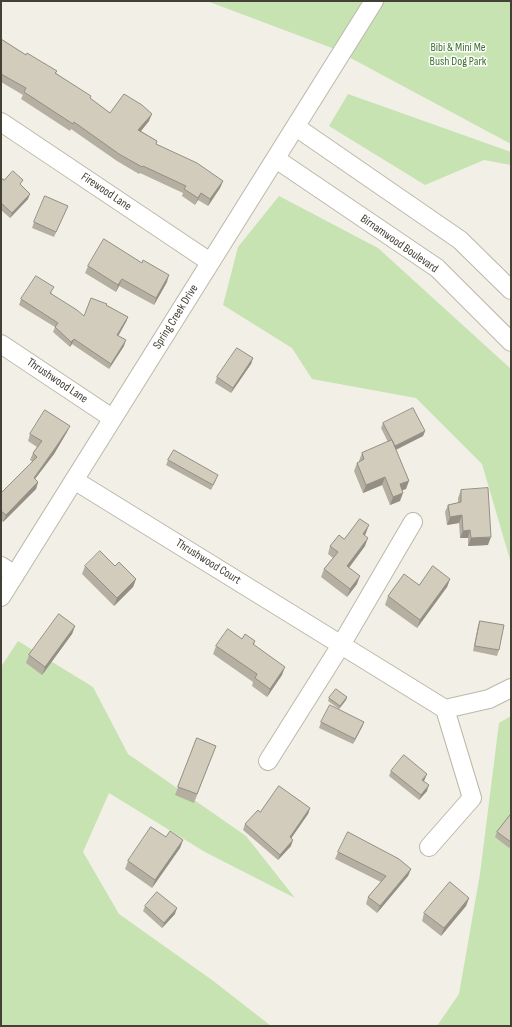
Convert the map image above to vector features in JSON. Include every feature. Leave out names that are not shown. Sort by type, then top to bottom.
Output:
[{"type":"street","name":"Spring Creek Drive","points":[[1,597],[8,571],[74,480],[374,1]]},
{"type":"street","name":"Firewood Lane","points":[[1,122],[210,262]]},
{"type":"street","points":[[296,127],[460,240],[511,290]]},
{"type":"street","name":"Birnamwood Boulevard","points":[[276,159],[437,268],[511,342]]},
{"type":"street","name":"Thrushwood Lane","points":[[1,344],[112,418]]},
{"type":"street","name":"Thrushwood Court","points":[[74,480],[445,709]]},
{"type":"street","points":[[268,762],[341,645],[413,522]]},
{"type":"street","points":[[429,847],[472,798],[445,709],[489,699],[511,688]]},
{"type":"green space","name":"Bibi & Mini Me Bush Dog Park","points":[[207,1],[511,1],[511,144],[332,48]]},
{"type":"green space","points":[[348,94],[511,152],[511,165],[484,160],[425,185],[329,126]]},
{"type":"green space","points":[[279,196],[378,248],[511,369],[511,563],[482,464],[416,398],[312,379],[292,348],[223,305],[238,247]]},
{"type":"green space","points":[[18,641],[93,687],[128,754],[246,836],[295,898],[205,852],[109,793],[83,852],[119,914],[212,980],[271,1026],[1,1026],[1,667]]},
{"type":"green space","points":[[511,716],[511,1026],[437,1026],[459,994],[480,874],[499,723]]},
{"type":"building","points":[[1,39],[26,55],[27,53],[57,71],[55,73],[91,96],[90,98],[110,113],[124,94],[142,105],[152,114],[138,130],[157,141],[156,144],[197,163],[223,181],[210,199],[201,193],[198,198],[184,189],[186,186],[143,166],[142,167],[119,154],[74,122],[73,124],[24,92],[26,88],[1,74]]},
{"type":"building","points":[[13,171],[23,180],[20,184],[30,194],[12,213],[1,203],[1,178],[4,180]]},
{"type":"building","points":[[45,196],[68,206],[56,232],[34,222]]},
{"type":"building","points":[[104,239],[142,263],[143,260],[169,275],[156,298],[122,279],[118,285],[88,266]]},
{"type":"building","points":[[36,276],[54,287],[50,293],[84,316],[91,298],[107,304],[106,305],[128,317],[117,335],[126,340],[111,364],[74,339],[71,342],[55,327],[58,323],[21,299]]},
{"type":"building","points":[[237,348],[253,358],[233,388],[217,377]]},
{"type":"building","points":[[413,408],[425,431],[395,446],[383,423]]},
{"type":"building","points":[[45,410],[70,426],[34,478],[38,482],[6,515],[1,511],[1,490],[2,492],[37,457],[33,453],[42,441],[30,434]]},
{"type":"building","points":[[392,440],[409,481],[400,484],[403,493],[393,497],[385,477],[366,485],[357,463],[364,459],[362,453]]},
{"type":"building","points":[[174,450],[218,475],[213,485],[168,460]]},
{"type":"building","points":[[488,488],[491,537],[471,538],[470,530],[463,531],[462,515],[450,517],[448,505],[461,502],[461,490]]},
{"type":"building","points":[[360,519],[369,525],[363,534],[368,538],[347,566],[360,576],[350,589],[324,569],[338,552],[330,546],[339,535],[344,539]]},
{"type":"building","points":[[100,551],[115,566],[119,562],[136,579],[117,598],[85,566]]},
{"type":"building","points":[[433,566],[450,579],[420,620],[388,596],[404,574],[419,585]]},
{"type":"building","points":[[59,614],[75,626],[45,667],[29,655]]},
{"type":"building","points":[[480,621],[504,625],[499,650],[475,646]]},
{"type":"building","points":[[228,629],[242,639],[245,634],[255,641],[253,644],[285,667],[270,689],[255,678],[257,674],[216,646]]},
{"type":"building","points":[[336,689],[347,697],[340,706],[329,698]]},
{"type":"building","points":[[330,705],[364,722],[355,739],[321,722]]},
{"type":"building","points":[[197,738],[216,746],[197,794],[178,787]]},
{"type":"building","points":[[404,755],[427,774],[422,780],[429,785],[421,795],[391,771]]},
{"type":"building","points":[[279,786],[310,808],[290,837],[293,840],[280,855],[245,824],[258,810],[260,812]]},
{"type":"building","points":[[511,814],[511,842],[497,832]]},
{"type":"building","points":[[151,827],[166,837],[170,831],[183,840],[155,880],[128,861]]},
{"type":"building","points":[[348,832],[399,859],[411,869],[380,906],[368,897],[386,876],[338,852]]},
{"type":"building","points":[[450,882],[469,898],[444,928],[424,913]]},
{"type":"building","points":[[157,892],[177,908],[164,923],[145,906]]}]
